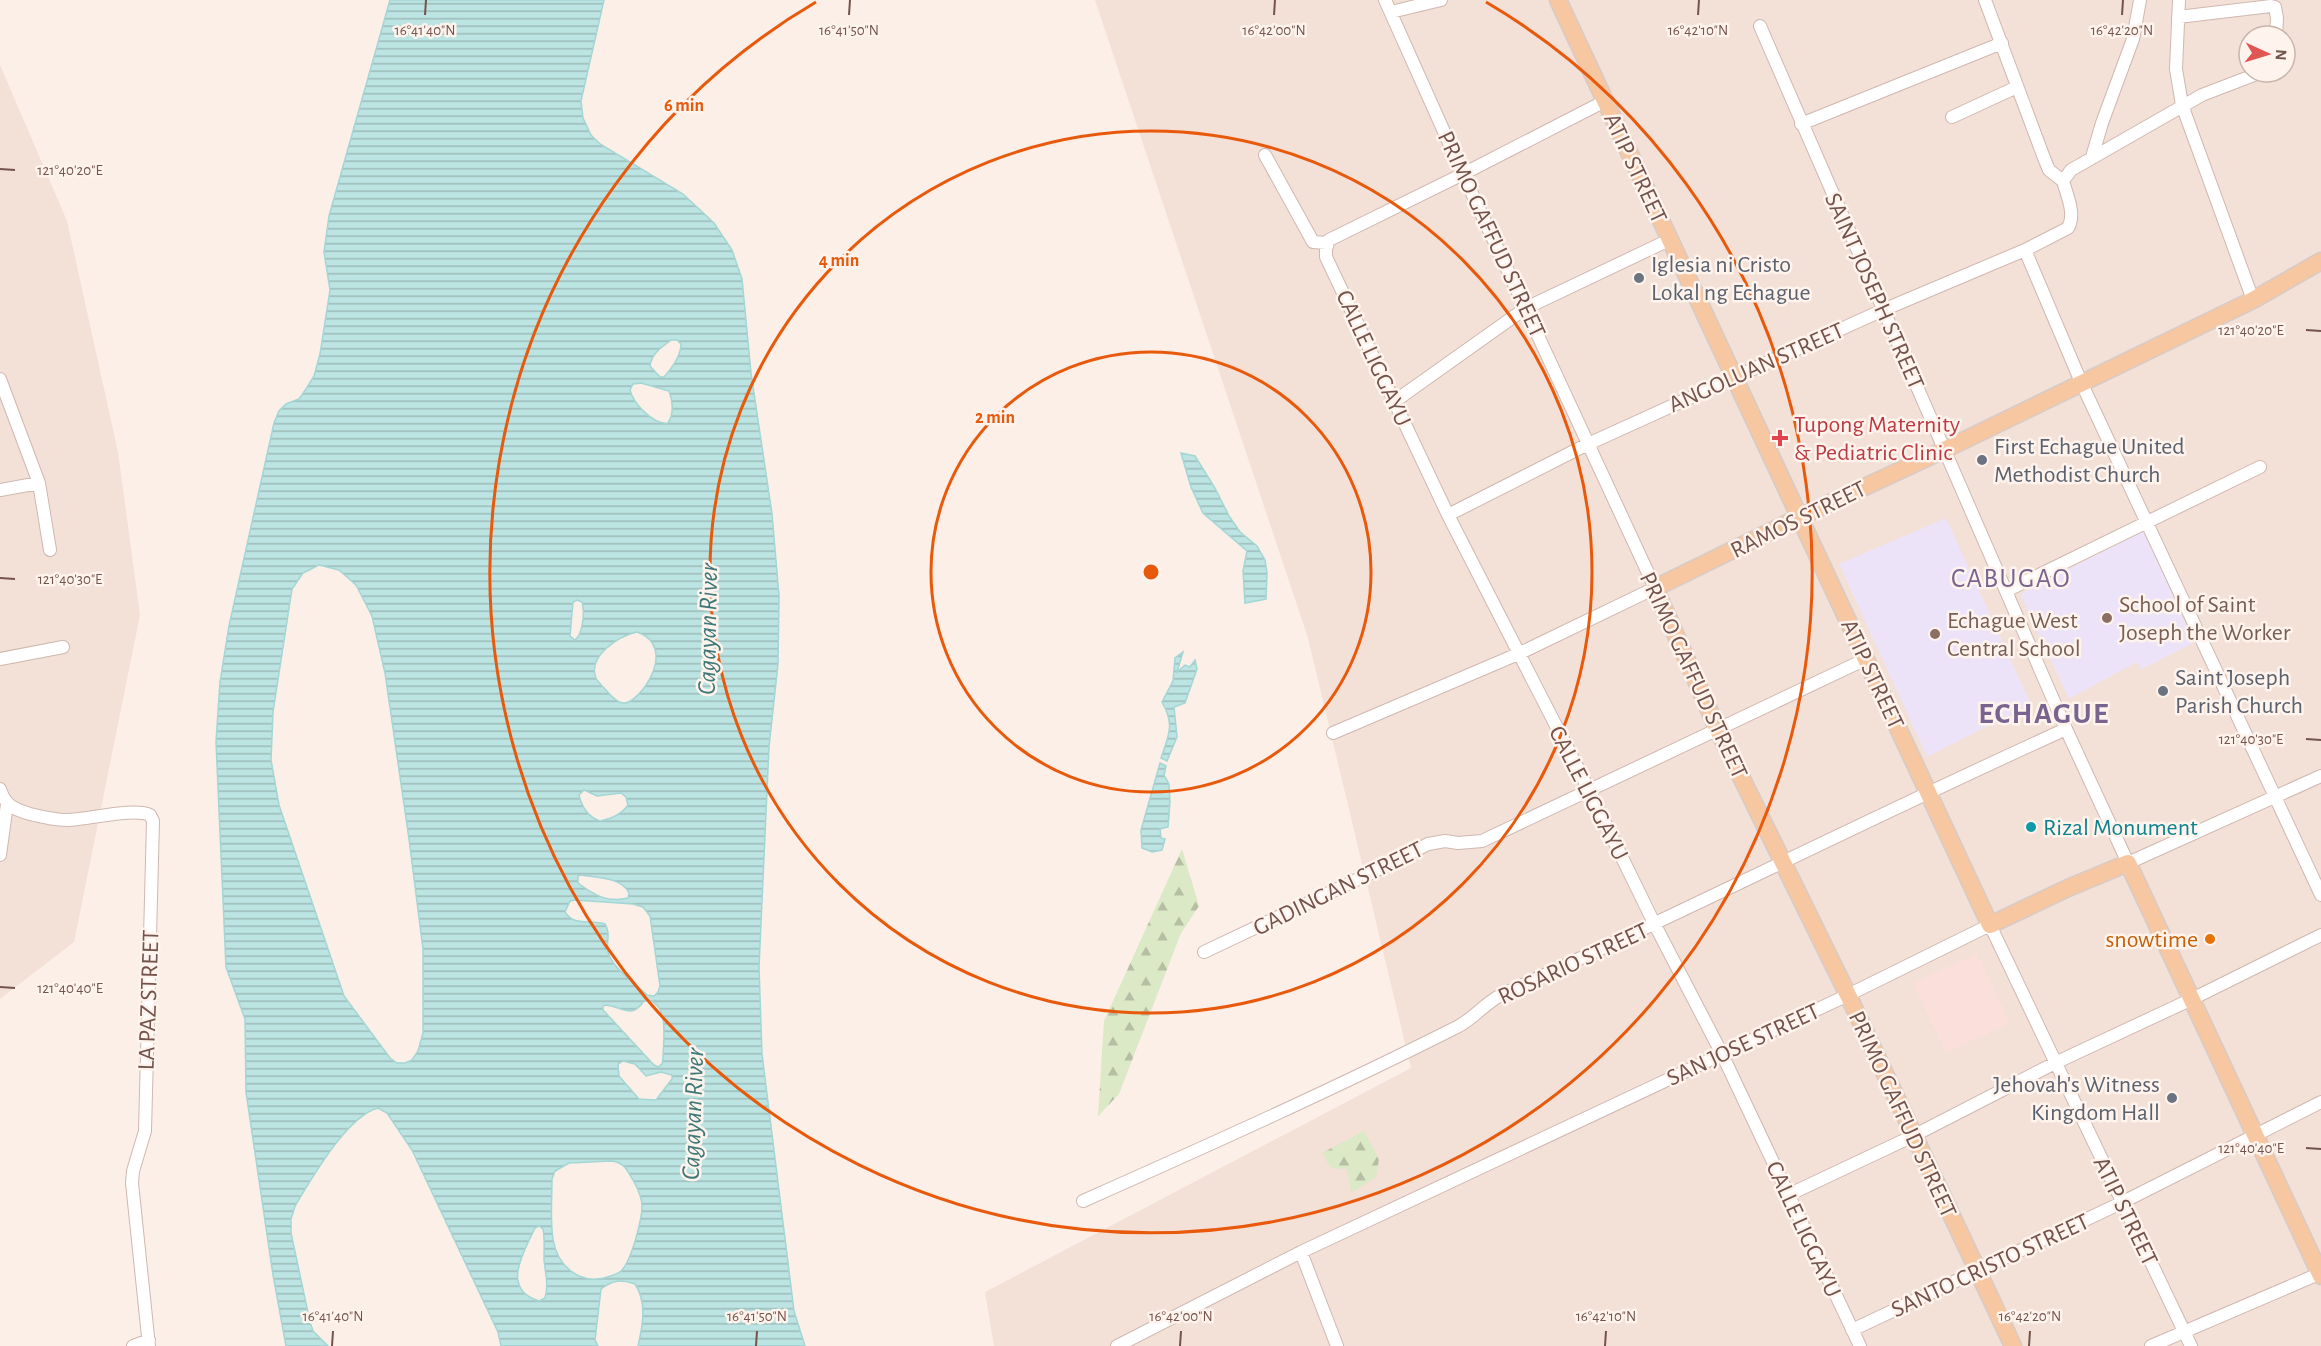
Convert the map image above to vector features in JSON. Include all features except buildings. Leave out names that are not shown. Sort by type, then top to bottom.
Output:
[{"type":"main road","name":"ATIP STREET","points":[[1558,0],[1990,925]]},
{"type":"main road","name":"RAMOS STREET","points":[[1655,588],[2253,300],[2321,261]]},
{"type":"main road","name":"PRIMO GAFFUD STREET","points":[[1655,588],[1717,728],[1848,995],[2013,1346]]},
{"type":"main road","name":"SAN JOSE STREET","points":[[1990,925],[2128,863]]},
{"type":"main road","name":"SAINT JOSEPH STREET","points":[[2128,863],[2321,1274]]},
{"type":"street","points":[[1388,6],[1441,0]]},
{"type":"street","points":[[1985,0],[2046,164],[2053,175],[2063,181],[2071,170],[2182,105],[2237,81]]},
{"type":"street","points":[[2092,157],[2133,39],[2140,0]]},
{"type":"street","points":[[2179,0],[2176,69],[2182,105],[2253,300]]},
{"type":"street","name":"PRIMO GAFFUD STREET","points":[[1388,6],[1463,174],[1655,588]]},
{"type":"street","points":[[2178,17],[2271,6],[2276,7],[2276,24]]},
{"type":"street","name":"SAINT JOSEPH STREET","points":[[1760,26],[2066,729],[2128,863]]},
{"type":"street","points":[[1801,124],[2002,43]]},
{"type":"street","points":[[1952,117],[2017,87]]},
{"type":"street","points":[[1265,155],[1313,242],[1328,241],[1605,101]]},
{"type":"street","name":"ANGOLUAN STREET","points":[[1448,515],[1588,444],[1883,310],[2025,250],[2068,228],[2071,210],[2063,181]]},
{"type":"street","points":[[1395,401],[1526,308],[1669,240]]},
{"type":"street","name":"CALLE LIGGAYU","points":[[1328,241],[1326,257],[1448,515],[1722,1054],[1860,1346]]},
{"type":"street","points":[[2025,250],[2081,382],[2321,894]]},
{"type":"street","points":[[0,379],[39,483],[50,550]]},
{"type":"street","points":[[2006,591],[2260,467]]},
{"type":"street","points":[[0,490],[39,483]]},
{"type":"street","name":"RAMOS STREET","points":[[1334,733],[1518,654],[1655,588]]},
{"type":"street","points":[[0,659],[63,647]]},
{"type":"street","name":"GADINGAN STREET","points":[[1204,952],[1428,844],[1445,841],[1458,843],[1482,841],[1866,659]]},
{"type":"street","name":"ROSARIO STREET","points":[[1083,1201],[1254,1125],[1455,1028],[1470,1019],[1490,1000],[1655,925],[2066,729]]},
{"type":"street","name":"SAN JOSE STREET","points":[[2128,863],[2321,776]]},
{"type":"street","points":[[0,789],[7,804],[0,855]]},
{"type":"street","name":"LA PAZ STREET","points":[[7,804],[22,812],[67,820],[138,812],[150,815],[153,821],[145,1131],[133,1171],[132,1183],[149,1343]]},
{"type":"street","name":"SAN JOSE STREET","points":[[1117,1346],[1301,1252],[1848,995],[1990,925]]},
{"type":"street","name":"ATIP STREET","points":[[1990,925],[2191,1346]]},
{"type":"street","points":[[1788,1195],[2321,935]]},
{"type":"street","name":"SANTO CRISTO STREET","points":[[1852,1330],[2121,1203],[2321,1102]]},
{"type":"street","points":[[1301,1252],[1336,1346]]},
{"type":"street","points":[[2151,1346],[2321,1274]]},
{"type":"street","points":[[133,1346],[149,1343]]},
{"type":"shaded area","points":[[1095,0],[2321,0],[2321,1346],[994,1346],[985,1292],[1411,1068],[1308,638]]},
{"type":"shaded area","points":[[0,65],[67,221],[118,452],[140,615],[74,942],[0,999]]},
{"type":"shaded area","name":"Echague West Central School","points":[[1946,518],[2031,704],[1927,757],[1839,564]]},
{"type":"shaded area","name":"School of Saint Joseph the Worker","points":[[2145,530],[2193,643],[2141,670],[2137,662],[2069,699],[2020,594]]},
{"type":"shaded area","points":[[1977,953],[2010,1023],[1946,1053],[1913,983]]},
{"type":"green space","points":[[1182,849],[1199,906],[1181,933],[1119,1094],[1098,1116],[1104,1021]]},
{"type":"green space","points":[[1364,1131],[1379,1159],[1376,1177],[1351,1193],[1347,1169],[1331,1168],[1322,1153]]},
{"type":"water","name":"Cagayan River","points":[[390,0],[604,0],[581,101],[583,118],[591,135],[600,144],[683,194],[714,223],[732,250],[742,279],[751,373],[772,514],[779,596],[778,664],[769,747],[759,967],[762,1054],[794,1311],[805,1346],[638,1346],[643,1306],[641,1298],[635,1284],[621,1281],[613,1282],[601,1289],[595,1340],[598,1346],[501,1346],[498,1332],[412,1150],[387,1113],[378,1108],[366,1113],[343,1135],[295,1206],[291,1219],[291,1233],[310,1322],[313,1331],[328,1346],[286,1346],[246,1092],[245,1019],[226,967],[216,742],[220,682],[229,626],[274,423],[279,411],[286,404],[299,399],[306,389],[314,376],[320,354],[330,290],[324,252],[329,216]],"holes":[[[671,340],[677,340],[681,344],[673,366],[664,377],[660,377],[650,366],[655,354]],[[641,383],[669,391],[672,407],[668,423],[662,423],[650,417],[639,407],[630,390],[633,384]],[[319,565],[339,570],[356,585],[372,616],[385,673],[409,839],[423,949],[423,1033],[418,1051],[412,1060],[405,1063],[397,1063],[390,1058],[344,996],[279,805],[271,760],[273,712],[292,589],[303,573]],[[577,600],[582,602],[583,622],[578,637],[575,640],[570,636],[573,602]],[[637,632],[649,639],[655,650],[656,662],[646,685],[638,695],[623,703],[615,699],[600,684],[594,670],[600,655],[614,643]],[[584,790],[597,796],[621,793],[626,797],[628,805],[616,816],[600,821],[589,814],[579,795]],[[581,875],[615,881],[626,888],[629,893],[628,898],[607,899],[578,883],[578,876]],[[575,900],[633,904],[643,907],[650,916],[660,986],[658,992],[654,996],[647,995],[614,964],[608,952],[608,931],[605,924],[573,920],[565,912],[570,901]],[[648,1000],[660,1009],[664,1034],[663,1059],[662,1064],[658,1067],[603,1010],[603,1006],[626,1011],[635,1010]],[[623,1061],[635,1064],[646,1076],[661,1072],[672,1075],[672,1079],[656,1100],[639,1099],[619,1076],[618,1064]],[[611,1161],[619,1163],[627,1170],[638,1190],[642,1206],[635,1240],[621,1271],[604,1278],[586,1278],[577,1275],[564,1264],[553,1239],[552,1179],[555,1171],[569,1163]],[[539,1226],[543,1229],[544,1240],[547,1288],[545,1298],[539,1301],[527,1295],[520,1288],[518,1269],[535,1228]]]},
{"type":"water","points":[[1181,453],[1195,456],[1240,532],[1257,546],[1265,560],[1266,599],[1245,603],[1243,571],[1247,551],[1203,513],[1191,487]]},
{"type":"water","points":[[1183,652],[1177,672],[1185,665],[1190,667],[1195,660],[1197,669],[1185,703],[1174,707],[1177,737],[1167,761],[1161,758],[1170,723],[1162,702],[1173,681],[1175,658]]},
{"type":"water","points":[[1160,763],[1166,766],[1164,775],[1169,784],[1168,827],[1160,829],[1161,838],[1165,839],[1162,850],[1152,852],[1142,848],[1141,830]]},
{"type":"place","name":"Iglesia ni Cristo Lokal ng Echague","points":[[1639,278]]},
{"type":"place","name":"Tupong Maternity & Pediatric Clinic","points":[[1780,438]]},
{"type":"place","name":"First Echague United Methodist Church","points":[[1982,460]]},
{"type":"place","name":"School of Saint Joseph the Worker","points":[[2107,618]]},
{"type":"place","name":"Echague West Central School","points":[[1935,634]]},
{"type":"place","name":"Saint Joseph Parish Church","points":[[2163,691]]},
{"type":"place","name":"Rizal Monument","points":[[2031,827]]},
{"type":"place","name":"snowtime","points":[[2210,939]]},
{"type":"place","name":"Jehovah's Witness Kingdom Hall","points":[[2172,1098]]},
{"type":"district","name":"CABUGAO","points":[[2011,578]]},
{"type":"district","name":"ECHAGUE","points":[[2044,713]]}]
